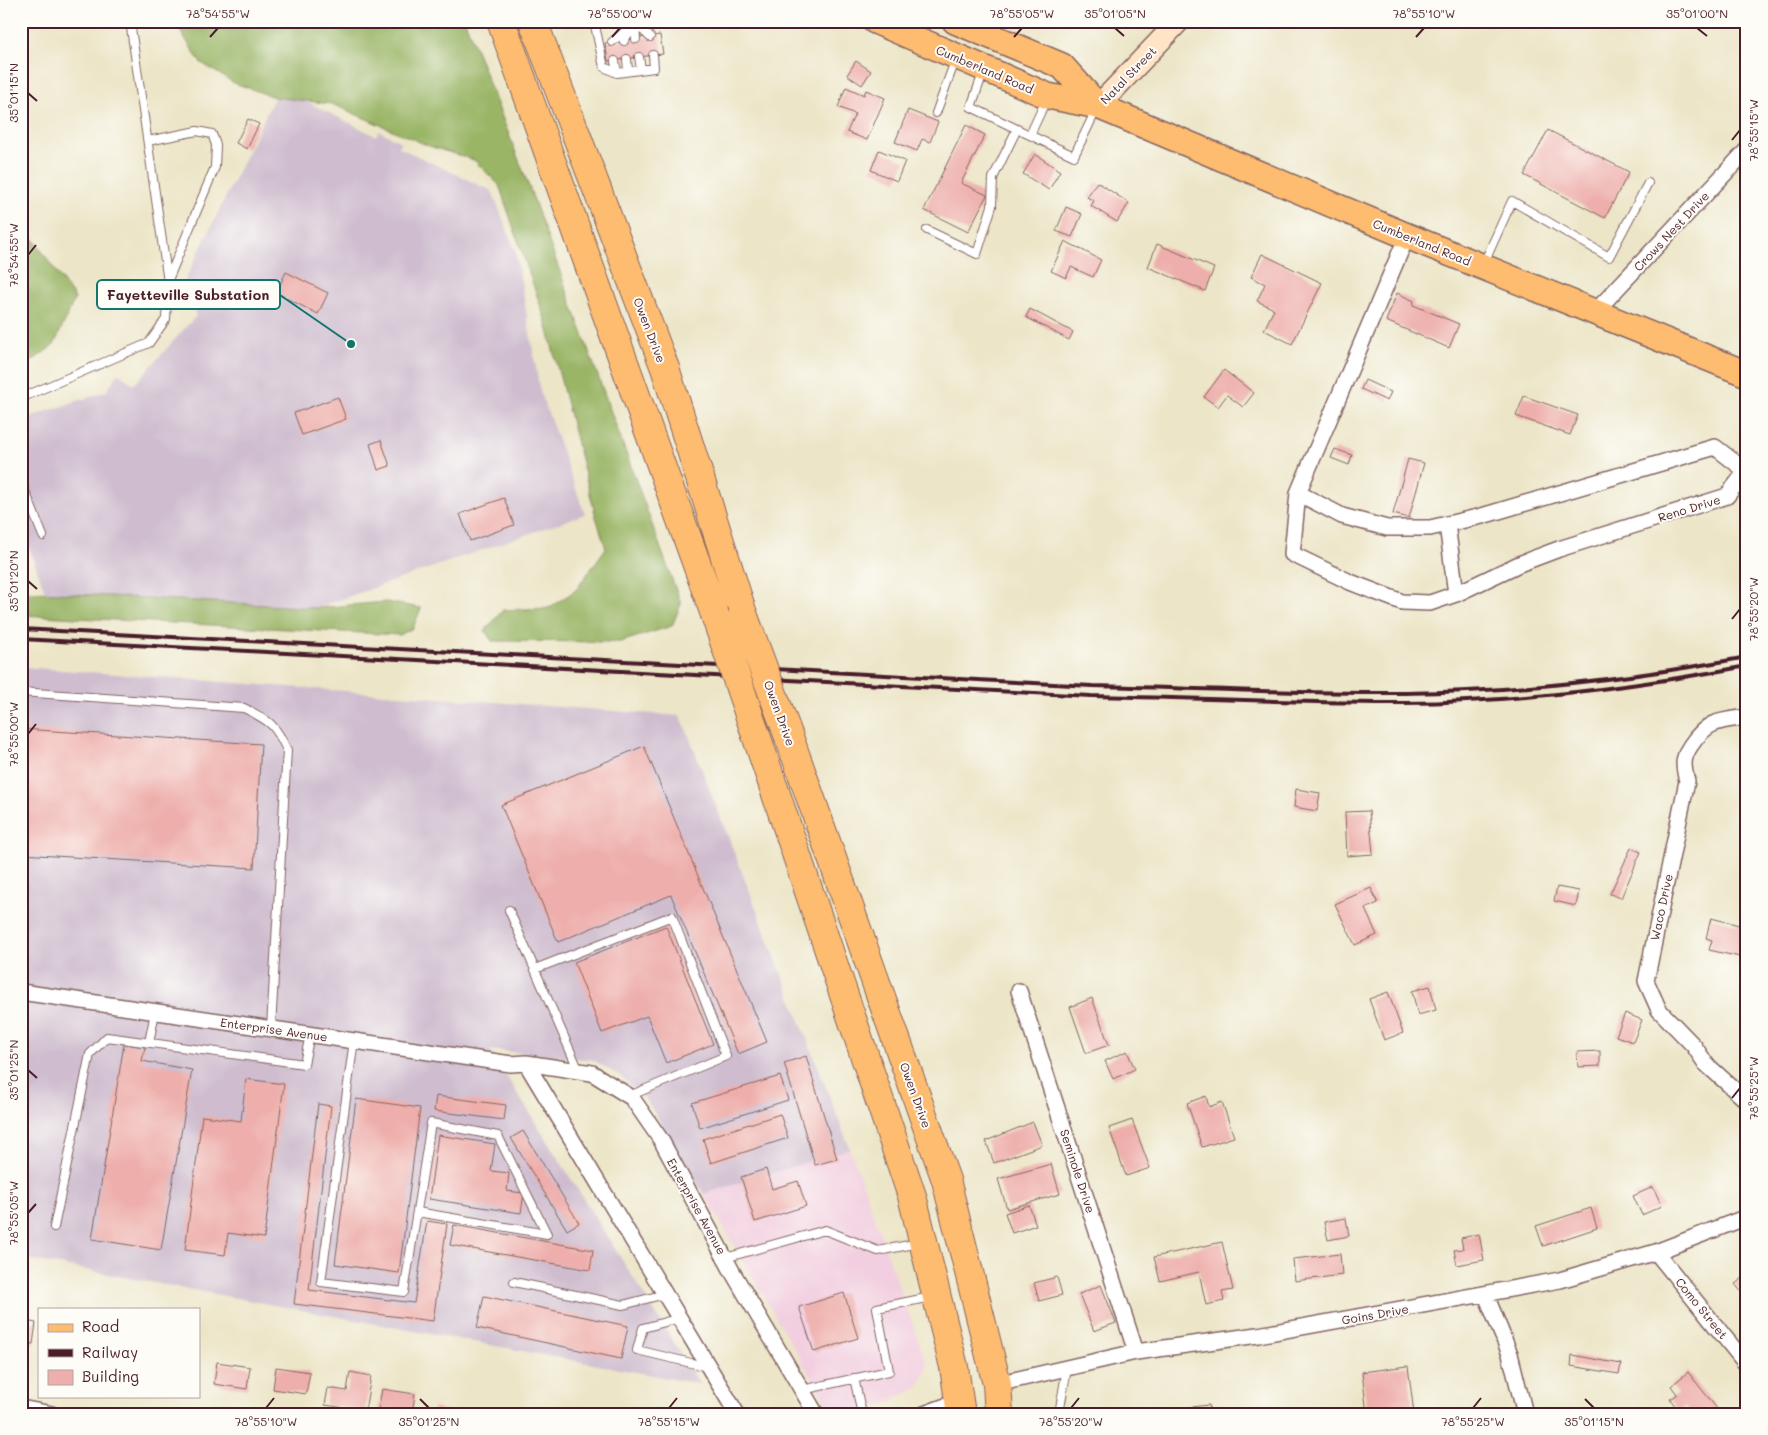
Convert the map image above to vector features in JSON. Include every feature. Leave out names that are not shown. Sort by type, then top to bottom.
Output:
[{"type":"highway","points":[[501,21],[714,612],[913,1201],[965,1409]]},
{"type":"highway","name":"Owen Drive","points":[[533,21],[665,368],[743,614],[789,737],[946,1180],[996,1384],[999,1414]]},
{"type":"highway","points":[[549,21],[556,84]]},
{"type":"highway","points":[[913,1201],[937,1229],[968,1366],[975,1382],[996,1384]]},
{"type":"main road","name":"Cumberland Road","points":[[875,21],[1048,96],[1098,106],[1482,267],[1747,374]]},
{"type":"main road","name":"Cumberland Road","points":[[955,21],[1062,66],[1098,106]]},
{"type":"main road","name":"Natal Street","points":[[1098,106],[1179,21]]},
{"type":"street","name":"Crows Nest Drive","points":[[1595,312],[1747,150]]},
{"type":"street","name":"Reno Drive","points":[[1298,493],[1342,516],[1387,528],[1430,528],[1482,516],[1715,447],[1746,471],[1727,496],[1559,548],[1456,594],[1430,602],[1402,602],[1350,582],[1292,554],[1298,493],[1407,236]]},
{"type":"street","points":[[1447,524],[1456,594]]},
{"type":"street","name":"Waco Drive","points":[[1747,717],[1719,721],[1701,730],[1684,756],[1683,768],[1688,781],[1646,980],[1659,1010],[1694,1046],[1706,1064],[1747,1101]]},
{"type":"street","name":"Seminole Drive","points":[[1019,991],[1136,1352]]},
{"type":"street","name":"Enterprise Avenue","points":[[21,992],[511,1064],[526,1063],[592,1074],[628,1096],[661,1140],[725,1258],[816,1414]]},
{"type":"street","points":[[526,1063],[737,1414]]},
{"type":"street","name":"Goins Drive","points":[[996,1384],[1136,1352],[1258,1335],[1560,1280],[1656,1252],[1747,1217]]},
{"type":"street","name":"Como Street","points":[[1656,1252],[1747,1365]]},
{"type":"street","points":[[1486,1295],[1510,1354],[1525,1414]]},
{"type":"street","points":[[21,1408],[52,1414]]},
{"type":"street","points":[[924,1414],[965,1409]]},
{"type":"lane","points":[[21,398],[149,343],[166,319],[168,282],[130,21]]},
{"type":"lane","points":[[594,21],[604,68],[617,73],[654,68],[652,55]]},
{"type":"lane","points":[[635,22],[650,37]]},
{"type":"lane","points":[[635,22],[636,39]]},
{"type":"lane","points":[[624,40],[635,22]]},
{"type":"lane","points":[[612,42],[635,22]]},
{"type":"lane","points":[[936,113],[957,56]]},
{"type":"lane","points":[[639,57],[641,70]]},
{"type":"lane","points":[[627,59],[628,71]]},
{"type":"lane","points":[[615,61],[617,73]]},
{"type":"lane","points":[[985,68],[971,107],[1074,156],[1098,106]]},
{"type":"lane","points":[[1030,135],[1048,96]]},
{"type":"lane","points":[[927,230],[977,254],[992,206],[993,178],[1017,129]]},
{"type":"lane","points":[[148,141],[197,130],[212,134],[216,145],[215,167],[168,282]]},
{"type":"lane","points":[[1482,267],[1512,201],[1609,257],[1648,183]]},
{"type":"lane","points":[[21,482],[43,536]]},
{"type":"lane","points":[[21,692],[244,708],[267,720],[279,731],[287,750],[271,1028]]},
{"type":"lane","points":[[509,910],[579,1072]]},
{"type":"lane","points":[[535,969],[672,916],[726,1056],[628,1096]]},
{"type":"lane","points":[[149,1043],[155,1012]]},
{"type":"lane","points":[[54,1227],[90,1054],[107,1037],[304,1064],[310,1034]]},
{"type":"lane","points":[[354,1040],[321,1282],[404,1292],[431,1124],[498,1136],[547,1234],[417,1212]]},
{"type":"lane","points":[[725,1258],[825,1230],[878,1251],[923,1242]]},
{"type":"lane","points":[[514,1282],[623,1305],[665,1294]]},
{"type":"lane","points":[[802,1390],[889,1371],[877,1308],[937,1295]]},
{"type":"lane","points":[[680,1318],[643,1328],[637,1350],[710,1368]]},
{"type":"lane","points":[[1059,1414],[1067,1368]]},
{"type":"lane","points":[[854,1378],[862,1414]]},
{"type":"shaded area","points":[[279,88],[376,136],[379,131],[401,142],[398,147],[492,191],[516,253],[540,391],[585,514],[316,608],[46,594],[21,526],[21,420],[107,391],[118,373],[134,385],[196,316],[184,282]]},
{"type":"shaded area","points":[[21,667],[681,716],[850,1149],[704,1194],[647,1101],[620,1076],[593,1060],[490,1050],[700,1384],[21,1258]]},
{"type":"shaded area","points":[[850,1149],[928,1367],[917,1388],[862,1414],[836,1414],[829,1408],[704,1194]]},
{"type":"green space","points":[[174,21],[465,21],[528,184],[681,604],[672,626],[620,642],[492,641],[485,631],[503,610],[549,608],[576,590],[606,548],[596,517],[545,319],[499,185],[474,160],[429,146],[332,104],[274,97],[234,83],[200,62]]},
{"type":"green space","points":[[21,222],[75,298],[54,345],[21,369]]},
{"type":"green space","points":[[21,591],[316,608],[386,602],[421,608],[413,628],[400,635],[21,615]]},
{"type":"building","points":[[660,35],[663,54],[608,61],[605,43]]},
{"type":"building","points":[[856,61],[871,71],[862,85],[847,75]]},
{"type":"building","points":[[846,87],[864,95],[866,90],[885,98],[867,140],[847,132],[855,114],[838,107]]},
{"type":"building","points":[[908,110],[938,122],[930,142],[922,139],[917,151],[895,142]]},
{"type":"building","points":[[248,119],[259,124],[247,149],[236,143]]},
{"type":"building","points":[[966,125],[985,135],[961,183],[987,195],[968,232],[924,210]]},
{"type":"building","points":[[1548,130],[1629,172],[1605,218],[1524,175]]},
{"type":"building","points":[[879,150],[905,161],[897,181],[871,170]]},
{"type":"building","points":[[1035,154],[1060,171],[1049,190],[1023,174]]},
{"type":"building","points":[[1097,182],[1129,203],[1117,222],[1091,206],[1094,201],[1087,197]]},
{"type":"building","points":[[1066,207],[1082,214],[1072,237],[1056,231]]},
{"type":"building","points":[[1065,241],[1101,260],[1093,277],[1071,267],[1066,278],[1051,271]]},
{"type":"building","points":[[1157,244],[1214,268],[1205,291],[1148,267]]},
{"type":"building","points":[[1262,254],[1322,283],[1292,344],[1264,330],[1274,309],[1257,301],[1265,284],[1251,277]]},
{"type":"building","points":[[286,272],[328,293],[318,314],[276,293]]},
{"type":"building","points":[[1397,293],[1414,301],[1413,305],[1459,324],[1449,348],[1386,321]]},
{"type":"building","points":[[1030,309],[1073,332],[1069,340],[1026,317]]},
{"type":"building","points":[[1224,370],[1254,393],[1243,407],[1227,395],[1218,407],[1204,397]]},
{"type":"building","points":[[1365,380],[1391,392],[1387,401],[1361,389]]},
{"type":"building","points":[[1524,396],[1578,415],[1570,435],[1516,416]]},
{"type":"building","points":[[338,397],[346,419],[302,435],[294,413]]},
{"type":"building","points":[[381,440],[390,466],[378,470],[370,444]]},
{"type":"building","points":[[1335,449],[1352,455],[1349,465],[1331,458]]},
{"type":"building","points":[[1408,459],[1424,463],[1409,518],[1393,514]]},
{"type":"building","points":[[504,498],[514,525],[470,541],[460,514]]},
{"type":"building","points":[[21,729],[261,744],[254,868],[21,854]]},
{"type":"building","points":[[644,746],[767,1042],[738,1054],[671,895],[558,942],[501,805]]},
{"type":"building","points":[[1296,789],[1320,793],[1317,811],[1294,807]]},
{"type":"building","points":[[1369,811],[1373,854],[1347,856],[1345,812]]},
{"type":"building","points":[[1631,848],[1641,852],[1621,898],[1610,894]]},
{"type":"building","points":[[1557,887],[1579,891],[1576,906],[1554,901]]},
{"type":"building","points":[[1371,888],[1378,903],[1365,909],[1377,935],[1355,945],[1335,904]]},
{"type":"building","points":[[1711,918],[1747,927],[1740,957],[1709,950],[1712,940],[1706,938]]},
{"type":"building","points":[[666,926],[713,1044],[666,1063],[647,1016],[602,1033],[574,962]]},
{"type":"building","points":[[1430,986],[1436,1010],[1418,1015],[1412,991]]},
{"type":"building","points":[[1388,992],[1403,1033],[1384,1040],[1369,999]]},
{"type":"building","points":[[1092,998],[1109,1045],[1086,1053],[1070,1007]]},
{"type":"building","points":[[1625,1013],[1642,1020],[1633,1042],[1616,1036]]},
{"type":"building","points":[[124,1044],[145,1047],[142,1061],[192,1070],[161,1250],[92,1239]]},
{"type":"building","points":[[1127,1051],[1135,1069],[1113,1079],[1105,1061]]},
{"type":"building","points":[[1600,1051],[1600,1066],[1578,1067],[1577,1052]]},
{"type":"building","points":[[806,1056],[837,1159],[815,1165],[784,1063]]},
{"type":"building","points":[[780,1076],[788,1100],[700,1128],[692,1103]]},
{"type":"building","points":[[246,1079],[284,1084],[264,1238],[228,1233],[225,1255],[185,1250],[202,1116],[241,1121]]},
{"type":"building","points":[[436,1096],[506,1105],[504,1120],[434,1111]]},
{"type":"building","points":[[1206,1096],[1209,1107],[1222,1102],[1234,1137],[1202,1147],[1187,1103]]},
{"type":"building","points":[[356,1099],[420,1108],[399,1273],[335,1264]]},
{"type":"building","points":[[318,1104],[331,1106],[309,1290],[414,1303],[427,1221],[447,1224],[433,1321],[294,1304]]},
{"type":"building","points":[[780,1114],[788,1138],[711,1163],[703,1139]]},
{"type":"building","points":[[1132,1120],[1150,1168],[1126,1176],[1109,1128]]},
{"type":"building","points":[[1033,1122],[1042,1145],[994,1163],[986,1141]]},
{"type":"building","points":[[523,1131],[579,1223],[567,1230],[511,1138]]},
{"type":"building","points":[[438,1135],[495,1144],[491,1171],[509,1173],[507,1191],[524,1193],[521,1213],[429,1199]]},
{"type":"building","points":[[1051,1164],[1060,1194],[1007,1209],[998,1179]]},
{"type":"building","points":[[766,1169],[772,1189],[798,1181],[806,1206],[755,1222],[741,1177]]},
{"type":"building","points":[[1653,1187],[1662,1206],[1642,1215],[1633,1196]]},
{"type":"building","points":[[1029,1205],[1036,1225],[1012,1233],[1005,1213]]},
{"type":"building","points":[[1591,1208],[1597,1228],[1543,1246],[1536,1226]]},
{"type":"building","points":[[1346,1218],[1349,1236],[1328,1240],[1324,1222]]},
{"type":"building","points":[[454,1225],[593,1250],[590,1270],[450,1245]]},
{"type":"building","points":[[1479,1234],[1484,1260],[1457,1265],[1454,1250],[1463,1249],[1461,1238]]},
{"type":"building","points":[[1222,1242],[1233,1290],[1222,1292],[1224,1301],[1206,1305],[1199,1272],[1160,1281],[1154,1257]]},
{"type":"building","points":[[1340,1254],[1342,1275],[1295,1281],[1293,1259]]},
{"type":"building","points":[[1747,1275],[1747,1299],[1735,1284]]},
{"type":"building","points":[[1057,1277],[1062,1295],[1039,1301],[1034,1283]]},
{"type":"building","points":[[1101,1285],[1116,1323],[1094,1331],[1079,1294]]},
{"type":"building","points":[[844,1293],[858,1338],[814,1352],[799,1307]]},
{"type":"building","points":[[484,1296],[628,1326],[621,1359],[477,1328]]},
{"type":"building","points":[[21,1320],[36,1323],[33,1344],[21,1343]]},
{"type":"building","points":[[1572,1355],[1621,1364],[1619,1374],[1571,1366]]},
{"type":"building","points":[[217,1362],[250,1367],[247,1389],[214,1384]]},
{"type":"building","points":[[1408,1366],[1414,1414],[1367,1414],[1362,1372]]},
{"type":"building","points":[[276,1367],[310,1372],[306,1394],[273,1389]]},
{"type":"building","points":[[350,1372],[371,1376],[365,1411],[325,1405],[328,1388],[347,1391]]},
{"type":"building","points":[[1688,1372],[1718,1410],[1714,1414],[1691,1414],[1685,1406],[1679,1411],[1670,1399],[1677,1394],[1671,1386]]},
{"type":"building","points":[[382,1389],[415,1394],[412,1414],[378,1411]]},
{"type":"building","points":[[1209,1405],[1210,1414],[1182,1414],[1182,1408]]},
{"type":"building","points":[[433,1408],[461,1413],[461,1414],[433,1414]]},
{"type":"railway","points":[[21,629],[1092,686],[1326,693],[1448,692],[1534,687],[1620,677],[1747,657]]},
{"type":"railway","points":[[21,639],[1091,696],[1326,702],[1405,703],[1491,700],[1620,687],[1747,666]]},
{"type":"place","name":"Fayetteville Substation","points":[[351,344]]}]
